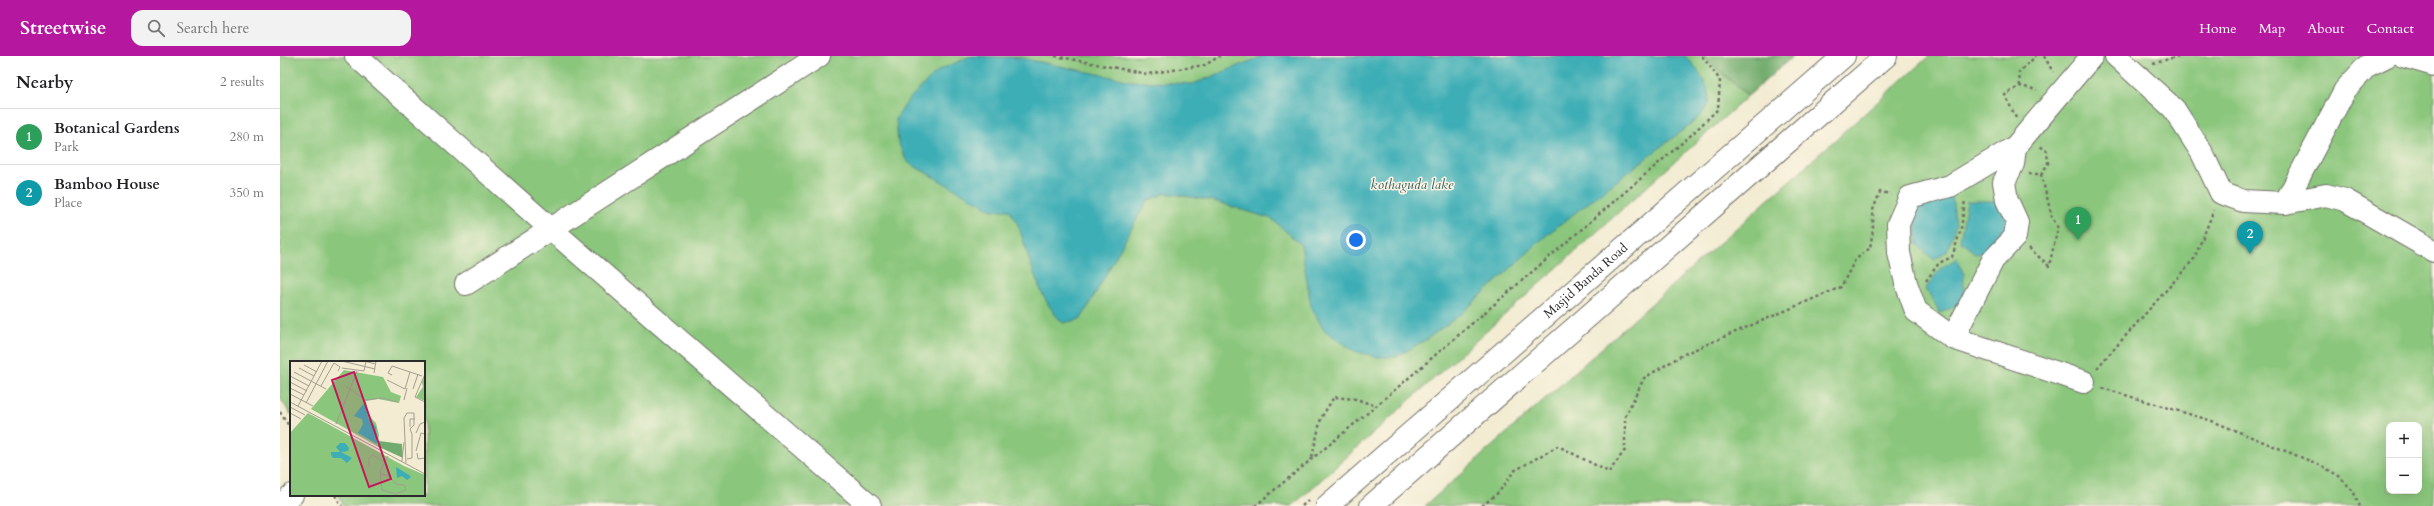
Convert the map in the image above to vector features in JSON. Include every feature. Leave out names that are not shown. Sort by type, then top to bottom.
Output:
[{"type":"main road","points":[[356,56],[551,229],[870,506]]},
{"type":"main road","points":[[466,284],[819,56]]},
{"type":"main road","name":"Masjid Banda Road","points":[[1327,506],[1844,56]]},
{"type":"main road","points":[[1371,506],[1886,56]]},
{"type":"main road","points":[[2084,382],[1953,338],[1916,311],[1906,283],[1899,253],[1898,224],[1910,197],[1950,186],[2020,142],[2092,56]]},
{"type":"main road","points":[[2116,56],[2174,109],[2202,153],[2221,193],[2243,201],[2285,203],[2326,195],[2345,200],[2434,251]]},
{"type":"main road","points":[[2285,203],[2345,90],[2367,66],[2387,56]]},
{"type":"main road","points":[[2403,56],[2434,65]]},
{"type":"main road","points":[[1953,338],[1992,260],[2015,236],[2017,222],[2007,200],[2004,182],[2014,164],[2020,142]]},
{"type":"main road","points":[[281,506],[291,496]]},
{"type":"path","points":[[1055,56],[1147,74],[1205,64],[1220,56]]},
{"type":"path","points":[[1255,506],[1376,406],[1689,137],[1718,109],[1720,80],[1702,56]]},
{"type":"path","points":[[2020,86],[2019,72],[2036,56]]},
{"type":"path","points":[[2044,56],[2054,74],[2052,79]]},
{"type":"path","points":[[2020,142],[2005,95],[2020,86],[2037,90],[2043,88]]},
{"type":"path","points":[[2015,236],[2049,266],[2058,228],[2052,217],[2041,174]]},
{"type":"path","points":[[1482,506],[1499,492],[1514,471],[1558,446],[1609,472],[1625,450],[1625,417],[1644,378],[1684,354],[1841,287],[1855,260],[1870,248],[1873,230],[1873,210],[1880,192],[1910,197]]},
{"type":"path","points":[[2221,193],[2194,259],[2084,382],[2212,421],[2320,465],[2339,476],[2353,491],[2360,506]]},
{"type":"path","points":[[1939,263],[1952,257],[1961,229],[1963,216]]},
{"type":"path","points":[[1312,458],[1321,418],[1334,397],[1356,399],[1376,406]]},
{"type":"path","points":[[280,412],[290,427]]},
{"type":"path","points":[[336,496],[342,506]]},
{"type":"green space","points":[[280,56],[1702,56],[1748,96],[1292,506],[344,506],[339,496],[425,496],[425,361],[290,361],[290,413],[280,398]]},
{"type":"green space","points":[[1703,56],[1793,56],[1748,96]]},
{"type":"green space","points":[[1929,56],[2434,56],[2434,506],[1425,506]]},
{"type":"water","name":"kothaguda lake","points":[[971,56],[1021,58],[1132,81],[1193,84],[1263,56],[1685,56],[1700,73],[1709,95],[1705,110],[1697,119],[1549,233],[1461,314],[1427,339],[1396,357],[1377,357],[1354,351],[1323,329],[1311,306],[1301,245],[1272,219],[1214,201],[1166,193],[1147,201],[1081,319],[1063,323],[1056,316],[1044,297],[1035,277],[1019,227],[1009,210],[992,210],[907,162],[898,142],[896,119],[909,99],[939,70]]},
{"type":"water","points":[[1932,193],[1952,197],[1956,225],[1947,251],[1934,260],[1918,245],[1914,205]]},
{"type":"water","points":[[1967,201],[2001,201],[2009,230],[1992,251],[1976,254],[1960,241]]},
{"type":"water","points":[[1957,258],[1964,275],[1963,303],[1940,313],[1926,288],[1940,269]]},
{"type":"place","name":"Botanical Gardens","points":[[2078,240]]},
{"type":"place","name":"Bamboo House","points":[[2250,254]]}]
